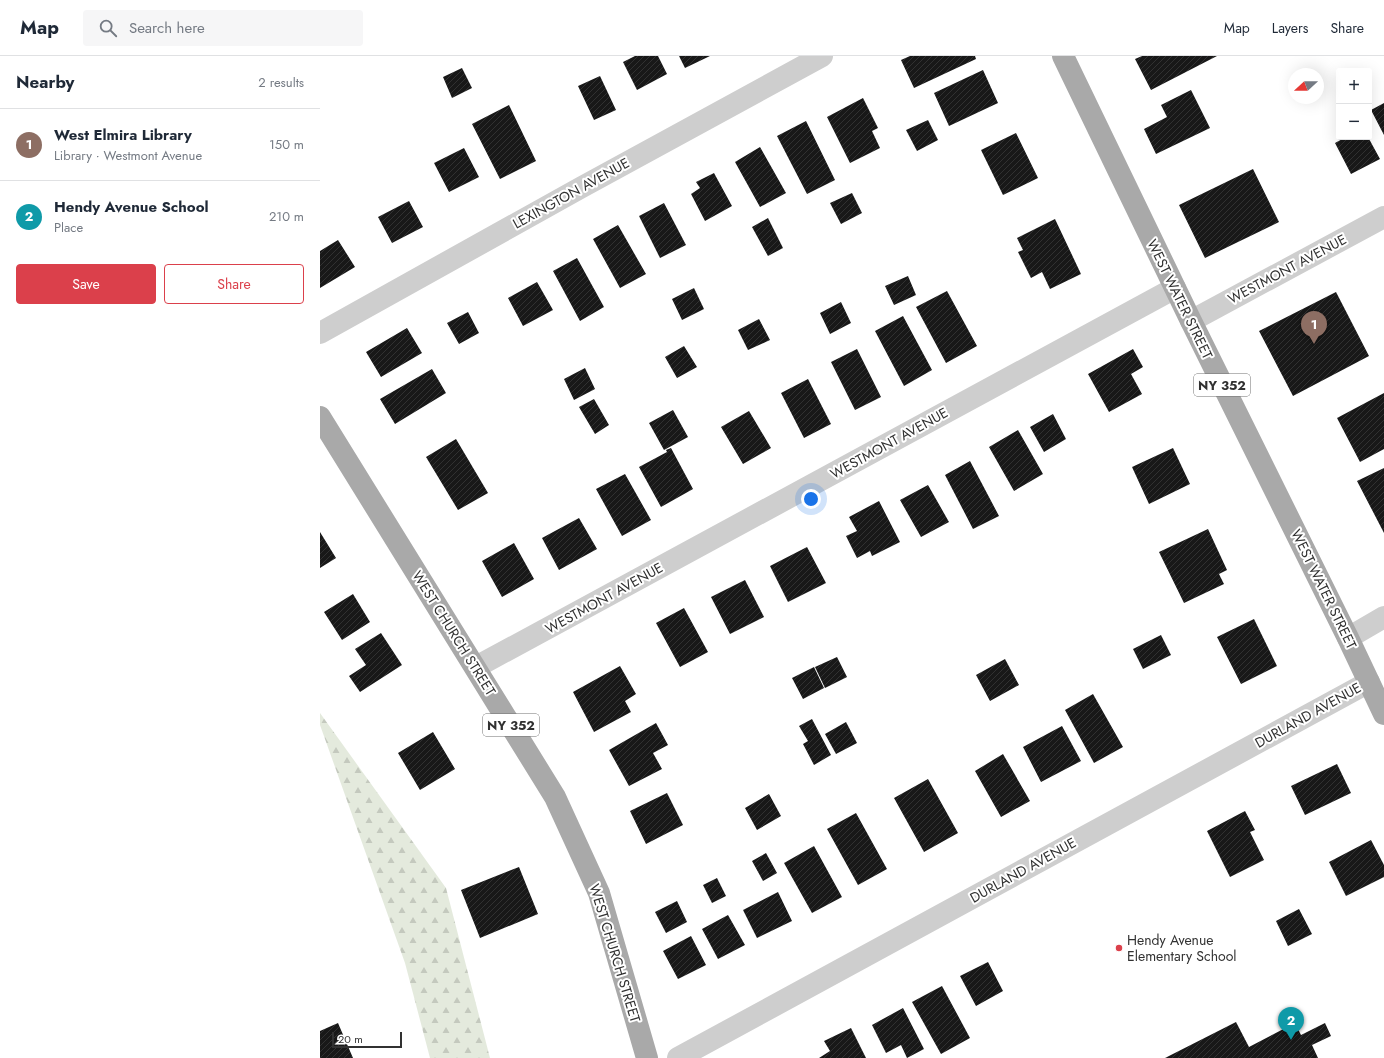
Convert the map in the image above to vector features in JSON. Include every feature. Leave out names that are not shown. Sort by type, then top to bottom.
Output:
[{"type":"main road","name":"WEST WATER STREET","points":[[1063,56],[1190,322],[1348,638],[1384,714]]},
{"type":"main road","name":"WEST CHURCH STREET","points":[[320,417],[555,797],[599,893],[647,1058]]},
{"type":"street","name":"LEXINGTON AVENUE","points":[[320,333],[582,187],[822,56]]},
{"type":"street","name":"WESTMONT AVENUE","points":[[1190,322],[1384,217]]},
{"type":"street","name":"WESTMONT AVENUE","points":[[476,667],[1175,288]]},
{"type":"street","points":[[1348,638],[1384,617]]},
{"type":"street","name":"DURLAND AVENUE","points":[[678,1058],[1369,682]]},
{"type":"green space","points":[[320,713],[446,888],[490,1058],[430,1058],[405,963],[320,725]]},
{"type":"building","points":[[635,56],[658,56],[667,74],[637,90],[623,62]]},
{"type":"building","points":[[679,56],[710,56],[685,68]]},
{"type":"building","points":[[910,56],[975,56],[976,59],[914,88],[901,60]]},
{"type":"building","points":[[1142,56],[1217,56],[1151,90],[1135,59]]},
{"type":"building","points":[[462,68],[472,88],[452,98],[443,77]]},
{"type":"building","points":[[983,70],[998,103],[949,126],[934,93]]},
{"type":"building","points":[[600,76],[616,110],[594,120],[578,86]]},
{"type":"building","points":[[1191,90],[1210,128],[1156,154],[1144,129],[1167,117],[1161,105]]},
{"type":"building","points":[[863,98],[878,128],[872,131],[880,148],[850,163],[827,117]]},
{"type":"building","points":[[1384,103],[1384,135],[1372,112],[1372,109]]},
{"type":"building","points":[[509,105],[536,161],[500,179],[472,124]]},
{"type":"building","points":[[928,120],[938,140],[917,151],[906,130]]},
{"type":"building","points":[[806,121],[835,180],[807,194],[777,136]]},
{"type":"building","points":[[1016,133],[1038,178],[1003,195],[981,150]]},
{"type":"building","points":[[1340,140],[1370,140],[1380,159],[1351,174],[1335,143]]},
{"type":"building","points":[[760,147],[786,193],[760,207],[735,162]]},
{"type":"building","points":[[464,148],[479,177],[449,192],[434,163]]},
{"type":"building","points":[[1253,169],[1279,222],[1205,258],[1179,205]]},
{"type":"building","points":[[714,173],[732,206],[705,221],[691,194],[700,188],[696,182]]},
{"type":"building","points":[[852,193],[862,213],[841,224],[830,203]]},
{"type":"building","points":[[409,201],[423,227],[392,243],[378,217]]},
{"type":"building","points":[[664,203],[686,245],[660,258],[639,216]]},
{"type":"building","points":[[768,218],[783,248],[768,256],[752,227]]},
{"type":"building","points":[[1055,219],[1081,274],[1050,289],[1042,272],[1031,278],[1018,252],[1023,250],[1017,238]]},
{"type":"building","points":[[618,225],[646,274],[620,288],[593,239]]},
{"type":"building","points":[[338,240],[355,267],[320,288],[320,251]]},
{"type":"building","points":[[577,258],[604,307],[580,321],[553,271]]},
{"type":"building","points":[[908,276],[916,295],[894,305],[885,286]]},
{"type":"building","points":[[537,282],[553,310],[523,326],[508,298]]},
{"type":"building","points":[[694,288],[704,309],[682,320],[672,299]]},
{"type":"building","points":[[947,291],[977,346],[946,363],[916,307]]},
{"type":"building","points":[[1336,292],[1369,356],[1293,396],[1259,331]]},
{"type":"building","points":[[841,302],[851,323],[830,334],[820,313]]},
{"type":"building","points":[[468,312],[479,333],[459,344],[447,323]]},
{"type":"building","points":[[903,316],[932,370],[904,386],[875,331]]},
{"type":"building","points":[[759,319],[770,340],[748,350],[738,330]]},
{"type":"building","points":[[407,328],[422,353],[381,377],[366,352]]},
{"type":"building","points":[[684,346],[697,367],[677,378],[665,357]]},
{"type":"building","points":[[857,349],[881,397],[855,410],[831,362]]},
{"type":"building","points":[[1133,349],[1143,367],[1131,374],[1142,394],[1109,412],[1088,374]]},
{"type":"building","points":[[585,368],[595,389],[574,400],[564,379]]},
{"type":"building","points":[[432,369],[446,393],[395,424],[380,399]]},
{"type":"building","points":[[808,379],[831,424],[804,438],[781,393]]},
{"type":"building","points":[[1384,393],[1384,449],[1360,462],[1337,418]]},
{"type":"building","points":[[594,399],[609,425],[595,434],[579,407]]},
{"type":"building","points":[[673,410],[688,437],[664,450],[649,423]]},
{"type":"building","points":[[749,411],[771,448],[743,464],[721,427]]},
{"type":"building","points":[[1053,414],[1066,439],[1044,452],[1030,427]]},
{"type":"building","points":[[1018,430],[1043,474],[1014,491],[989,447]]},
{"type":"building","points":[[456,439],[488,493],[458,510],[426,457]]},
{"type":"building","points":[[671,448],[693,489],[661,507],[639,467],[667,452],[666,450]]},
{"type":"building","points":[[1173,448],[1190,484],[1149,504],[1132,467]]},
{"type":"building","points":[[970,461],[999,516],[973,529],[945,475]]},
{"type":"building","points":[[1384,468],[1384,533],[1357,481]]},
{"type":"building","points":[[625,474],[651,520],[622,536],[596,489]]},
{"type":"building","points":[[928,485],[949,522],[921,537],[900,500]]},
{"type":"building","points":[[879,501],[900,542],[872,556],[870,551],[857,558],[846,536],[857,531],[849,517]]},
{"type":"building","points":[[579,518],[597,549],[559,570],[542,538]]},
{"type":"building","points":[[1208,529],[1227,570],[1219,574],[1224,584],[1184,603],[1159,552]]},
{"type":"building","points":[[320,532],[336,558],[320,568]]},
{"type":"building","points":[[514,543],[534,579],[502,597],[482,561]]},
{"type":"building","points":[[807,547],[826,583],[788,602],[770,566]]},
{"type":"building","points":[[745,580],[764,617],[730,634],[711,597]]},
{"type":"building","points":[[353,594],[370,622],[342,640],[324,612]]},
{"type":"building","points":[[684,608],[708,652],[680,667],[656,623]]},
{"type":"building","points":[[1254,619],[1277,666],[1241,684],[1217,637]]},
{"type":"building","points":[[381,633],[402,665],[360,692],[349,676],[366,665],[355,649]]},
{"type":"building","points":[[1161,635],[1171,655],[1143,669],[1133,649]]},
{"type":"building","points":[[837,657],[847,677],[825,688],[815,667]]},
{"type":"building","points":[[1005,659],[1019,685],[990,701],[976,675]]},
{"type":"building","points":[[620,666],[636,694],[625,701],[631,712],[594,732],[573,692]]},
{"type":"building","points":[[814,667],[824,688],[803,699],[792,678]]},
{"type":"building","points":[[1093,694],[1123,747],[1094,763],[1065,710]]},
{"type":"building","points":[[812,719],[831,755],[814,765],[803,744],[808,741],[799,726]]},
{"type":"building","points":[[846,722],[857,743],[836,754],[825,734]]},
{"type":"building","points":[[656,723],[668,745],[653,753],[662,769],[629,786],[609,750]]},
{"type":"building","points":[[1062,726],[1081,761],[1041,782],[1023,747]]},
{"type":"building","points":[[433,732],[455,769],[420,790],[398,753]]},
{"type":"building","points":[[1003,754],[1030,801],[1001,817],[975,771]]},
{"type":"building","points":[[1337,764],[1351,793],[1305,815],[1291,786]]},
{"type":"building","points":[[928,779],[958,833],[924,852],[894,798]]},
{"type":"building","points":[[667,793],[683,825],[646,844],[630,811]]},
{"type":"building","points":[[769,794],[781,816],[757,830],[745,808]]},
{"type":"building","points":[[1245,811],[1255,830],[1250,832],[1264,860],[1230,877],[1207,831]]},
{"type":"building","points":[[856,813],[887,869],[858,885],[827,829]]},
{"type":"building","points":[[1371,840],[1384,865],[1384,877],[1346,896],[1329,862]]},
{"type":"building","points":[[814,846],[842,897],[812,913],[784,863]]},
{"type":"building","points":[[766,853],[777,873],[763,881],[752,861]]},
{"type":"building","points":[[519,867],[538,914],[480,938],[461,890]]},
{"type":"building","points":[[717,878],[726,896],[712,903],[703,885]]},
{"type":"building","points":[[778,892],[792,921],[757,938],[743,910]]},
{"type":"building","points":[[677,901],[687,922],[666,933],[655,912]]},
{"type":"building","points":[[1299,909],[1312,934],[1288,946],[1276,921]]},
{"type":"building","points":[[728,915],[745,945],[718,959],[702,929]]},
{"type":"building","points":[[691,936],[706,965],[678,979],[663,951]]},
{"type":"building","points":[[988,962],[1003,991],[976,1006],[960,976]]},
{"type":"building","points":[[942,986],[970,1038],[941,1054],[912,1002]]},
{"type":"building","points":[[903,1008],[924,1049],[907,1058],[901,1045],[886,1053],[872,1025]]},
{"type":"building","points":[[1236,1022],[1249,1047],[1295,1023],[1301,1035],[1325,1023],[1331,1036],[1312,1045],[1318,1058],[1165,1058]]},
{"type":"building","points":[[338,1023],[353,1058],[320,1058],[320,1031]]},
{"type":"building","points":[[851,1028],[866,1058],[819,1058],[830,1051],[824,1041]]},
{"type":"place","name":"West Elmira Library","points":[[1314,344]]},
{"type":"place","name":"Hendy Avenue Elementary School","points":[[1119,948]]},
{"type":"place","name":"Hendy Avenue School","points":[[1291,1040]]}]
